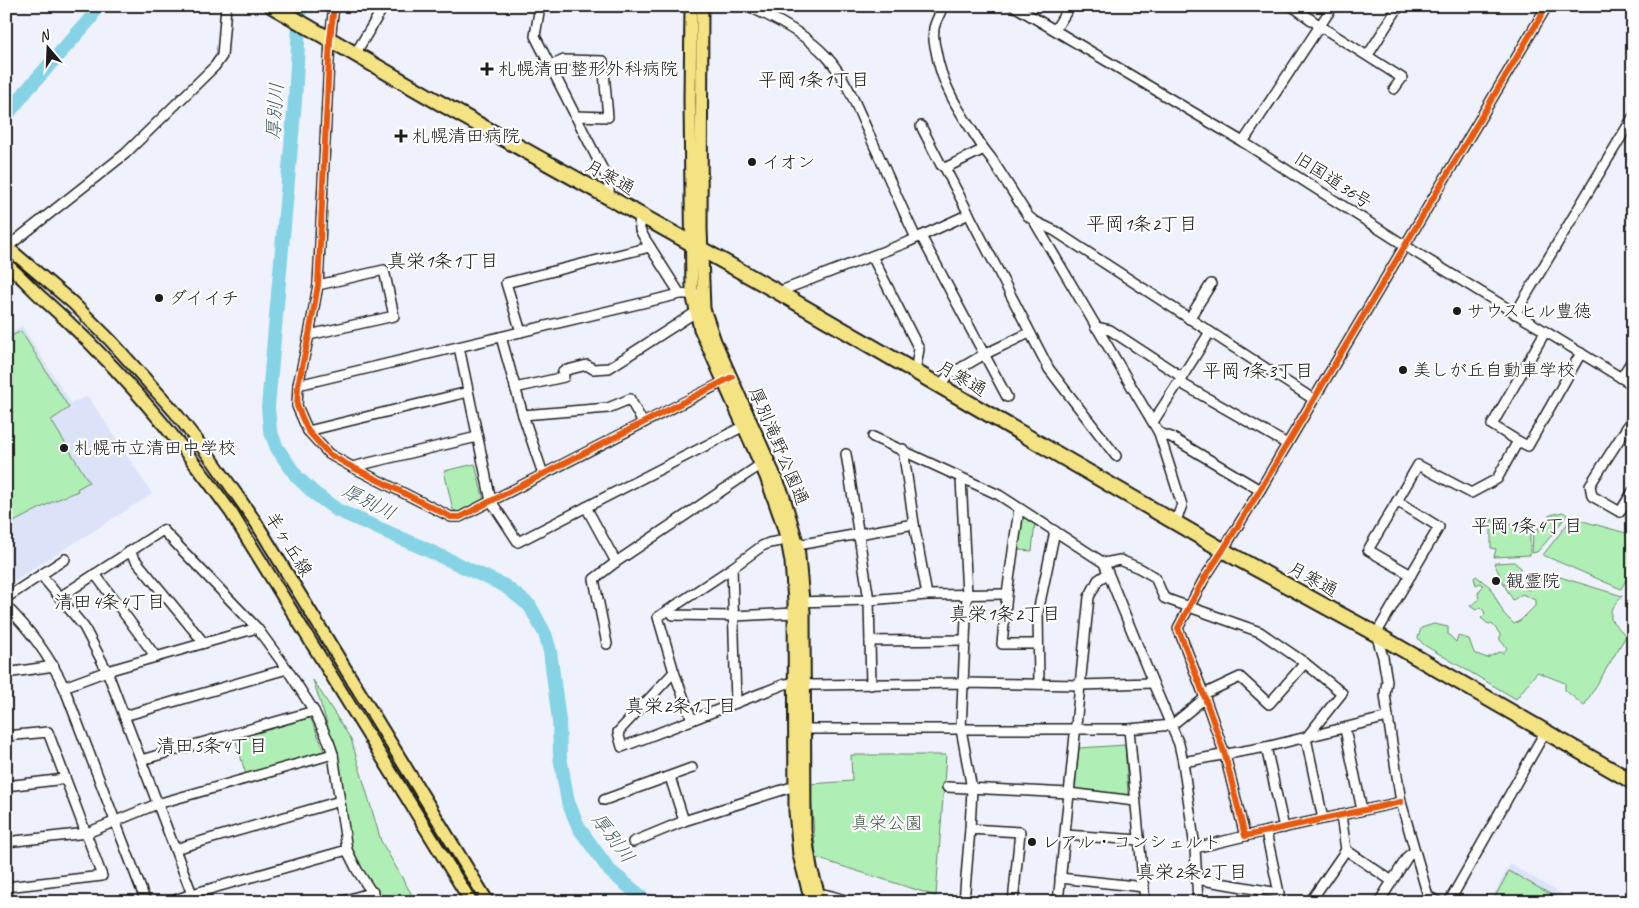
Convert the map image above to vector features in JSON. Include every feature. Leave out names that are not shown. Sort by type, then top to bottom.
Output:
[{"type":"highway","name":"月寒通","points":[[276,8],[778,292],[1175,523],[1376,634],[1633,782]]},
{"type":"main road","name":"厚別滝野公園通","points":[[691,6],[696,110],[696,312],[707,347],[727,379]]},
{"type":"main road","name":"厚別滝野公園通","points":[[696,110],[702,6]]},
{"type":"main road","name":"羊ヶ丘線","points":[[7,247],[73,303],[111,341],[174,411],[213,461],[254,521],[488,902]]},
{"type":"main road","name":"羊ヶ丘線","points":[[6,264],[99,350],[146,402],[204,475],[232,514],[471,902]]},
{"type":"main road","name":"厚別滝野公園通","points":[[697,294],[704,309],[727,379],[764,462],[774,498],[794,541],[791,562],[797,605],[799,683],[799,786],[796,826],[799,855],[812,899]]},
{"type":"street","points":[[7,247],[125,154],[215,66],[222,56],[226,6]]},
{"type":"street","points":[[334,6],[325,36],[318,285],[310,335],[298,385],[297,406],[308,431],[329,454],[352,468],[451,517],[460,517],[727,379]]},
{"type":"street","points":[[355,54],[384,6]]},
{"type":"street","points":[[540,6],[535,36],[609,184],[609,198]]},
{"type":"street","points":[[747,6],[797,33],[819,49],[834,65],[851,95],[919,237],[1007,398]]},
{"type":"street","points":[[943,6],[936,21],[934,43],[938,66],[945,87],[1022,207],[1034,221],[1159,433],[1182,505],[1175,523]]},
{"type":"street","name":"旧国道36号","points":[[1014,6],[1243,142],[1515,314],[1633,385]]},
{"type":"street","points":[[1055,30],[1070,6]]},
{"type":"street","points":[[1292,6],[1402,78],[1394,89]]},
{"type":"street","points":[[1243,142],[1333,6]]},
{"type":"street","points":[[1368,55],[1399,6]]},
{"type":"street","points":[[1245,836],[1225,755],[1205,696],[1178,628],[1204,579],[1260,490],[1547,6]]},
{"type":"street","points":[[550,66],[564,60],[603,61],[608,117],[575,116]]},
{"type":"street","points":[[1515,314],[1633,117]]},
{"type":"street","points":[[921,126],[941,165],[945,168],[1049,369],[1116,456]]},
{"type":"street","points":[[945,168],[984,149]]},
{"type":"street","points":[[778,292],[919,237],[969,214]]},
{"type":"street","points":[[639,215],[640,230],[680,294]]},
{"type":"street","points":[[1034,221],[1055,230],[1313,399]]},
{"type":"street","points":[[521,332],[506,283],[650,247]]},
{"type":"street","points":[[872,256],[919,349],[915,372]]},
{"type":"street","points":[[310,335],[394,316],[384,270],[318,285]]},
{"type":"street","points":[[1189,319],[1211,284]]},
{"type":"street","points":[[298,385],[680,294],[697,294]]},
{"type":"street","points":[[515,388],[564,378],[563,371],[587,365],[593,369],[609,368],[696,312]]},
{"type":"street","points":[[1095,327],[1110,330],[1180,380],[1287,444]]},
{"type":"street","points":[[1152,422],[1210,332]]},
{"type":"street","points":[[1545,332],[1492,425],[1518,441],[1528,446],[1580,353]]},
{"type":"street","points":[[939,386],[949,375],[983,355],[1029,333]]},
{"type":"street","points":[[501,337],[523,415],[543,474]]},
{"type":"street","points":[[459,347],[491,501],[518,542],[747,424]]},
{"type":"street","points":[[1621,378],[1633,359]]},
{"type":"street","points":[[308,431],[468,392]]},
{"type":"street","points":[[523,415],[608,408],[630,399],[643,423]]},
{"type":"street","points":[[1633,418],[1590,485],[1592,496],[1620,512],[1633,490]]},
{"type":"street","points":[[1159,433],[1171,437],[1260,490]]},
{"type":"street","points":[[352,468],[477,437]]},
{"type":"street","points":[[873,437],[903,449],[999,495],[1104,563],[1180,744],[1195,848],[1198,902]]},
{"type":"street","points":[[1411,575],[1368,550],[1418,465],[1471,493],[1497,479],[1518,441]]},
{"type":"street","points":[[903,449],[927,596]]},
{"type":"street","points":[[846,454],[869,600],[871,685]]},
{"type":"street","points":[[607,644],[594,579],[616,562],[764,462]]},
{"type":"street","points":[[961,478],[967,595],[961,729],[972,789],[964,902]]},
{"type":"street","points":[[1397,501],[1439,526],[1376,634],[1387,681],[1388,718],[1401,802],[1428,896],[1438,902]]},
{"type":"street","points":[[586,507],[616,562]]},
{"type":"street","points":[[1019,509],[1002,644],[1038,644]]},
{"type":"street","points":[[692,720],[674,672],[658,617],[769,543],[859,534],[914,524]]},
{"type":"street","points":[[60,597],[163,530],[257,628],[314,711],[333,754],[347,850],[357,870],[378,902]]},
{"type":"street","points":[[1039,684],[1038,612],[1056,531]]},
{"type":"street","points":[[129,552],[204,643]]},
{"type":"street","points":[[6,598],[65,559]]},
{"type":"street","points":[[1104,563],[1120,560],[1140,568],[1155,577],[1164,598],[1260,632],[1342,693],[1306,738],[1322,819]]},
{"type":"street","points":[[732,568],[736,703]]},
{"type":"street","points":[[95,574],[156,657]]},
{"type":"street","points":[[1058,902],[1088,597],[1098,580],[1107,574]]},
{"type":"street","points":[[41,575],[84,627],[107,671],[194,898]]},
{"type":"street","points":[[670,610],[673,615],[734,616],[797,605],[927,596],[1007,594]]},
{"type":"street","points":[[6,606],[38,642],[54,666],[64,687],[146,902]]},
{"type":"street","points":[[64,687],[107,671],[257,628]]},
{"type":"street","points":[[870,641],[965,640]]},
{"type":"street","points":[[799,729],[1129,729],[1172,725],[1205,696],[1240,678],[1269,704],[1304,663]]},
{"type":"street","points":[[6,673],[54,666]]},
{"type":"street","points":[[124,716],[287,670]]},
{"type":"street","points":[[674,672],[618,732],[622,747],[784,684],[799,683],[813,686],[964,682],[1079,685],[1153,683]]},
{"type":"street","points":[[141,760],[314,711]]},
{"type":"street","points":[[1184,762],[1266,747],[1388,718]]},
{"type":"street","points":[[1129,729],[1146,902]]},
{"type":"street","points":[[1345,729],[1362,810]]},
{"type":"street","points":[[6,736],[48,732],[102,876],[6,887]]},
{"type":"street","points":[[1449,902],[1544,732]]},
{"type":"street","points":[[1266,747],[1284,828]]},
{"type":"street","points":[[6,842],[87,833],[158,804],[333,754]]},
{"type":"street","points":[[604,800],[692,768]]},
{"type":"street","points":[[670,776],[684,821]]},
{"type":"street","points":[[6,786],[65,779]]},
{"type":"street","points":[[633,842],[684,821],[799,786]]},
{"type":"street","points":[[947,787],[1069,793],[1135,801]]},
{"type":"street","points":[[175,849],[340,801]]},
{"type":"street","points":[[1195,848],[1401,802]]},
{"type":"street","points":[[1310,902],[1346,850],[1341,815]]},
{"type":"street","points":[[970,829],[1020,832],[1013,902]]},
{"type":"street","points":[[1196,879],[1279,893],[1266,832]]},
{"type":"street","points":[[1065,835],[1140,840]]},
{"type":"street","points":[[170,902],[194,898],[347,850]]},
{"type":"street","points":[[1346,850],[1392,881]]},
{"type":"street","points":[[1379,902],[1408,856],[1415,851]]},
{"type":"street","points":[[1060,878],[1144,887]]},
{"type":"street","points":[[340,902],[373,892]]},
{"type":"street","points":[[812,899],[826,894],[850,902]]},
{"type":"shaded area","name":"札幌市立清田中学校","points":[[22,326],[71,403],[88,396],[152,494],[6,586],[6,334]]},
{"type":"shaded area","points":[[1510,864],[1575,902],[1490,902]]},
{"type":"green space","points":[[21,331],[69,408],[51,420],[89,482],[77,489],[78,491],[6,526],[6,339]]},
{"type":"green space","points":[[475,464],[483,500],[459,512],[453,510],[444,471]]},
{"type":"green space","points":[[1563,512],[1567,515],[1537,552],[1532,553],[1533,533],[1537,533],[1538,528],[1550,515]]},
{"type":"green space","points":[[1025,516],[1035,523],[1032,551],[1018,550],[1022,518]]},
{"type":"green space","points":[[1572,518],[1633,535],[1633,567],[1621,589],[1543,555]]},
{"type":"green space","points":[[1491,520],[1495,520],[1495,526],[1519,524],[1519,528],[1524,528],[1524,533],[1530,533],[1530,555],[1494,557],[1496,549],[1491,548]]},
{"type":"green space","points":[[1514,562],[1521,568],[1512,577],[1517,586],[1529,590],[1534,580],[1550,574],[1622,596],[1611,610],[1611,620],[1626,636],[1584,706],[1565,690],[1565,683],[1537,672],[1516,699],[1424,645],[1418,638],[1421,628],[1434,624],[1448,627],[1448,634],[1456,642],[1458,636],[1469,639],[1474,653],[1487,658],[1499,652],[1503,653],[1507,648],[1500,640],[1500,634],[1493,625],[1481,618],[1485,615],[1484,611],[1480,607],[1476,610],[1470,606],[1479,600],[1478,593],[1483,586],[1480,583],[1476,585],[1474,578],[1476,576],[1490,587],[1504,614],[1514,624],[1521,620],[1535,606],[1535,600],[1522,594],[1513,600],[1494,563]]},
{"type":"green space","points":[[313,680],[351,739],[381,841],[416,902],[382,902],[352,856],[335,748]]},
{"type":"green space","points":[[307,718],[311,719],[324,750],[322,753],[246,775],[235,738]]},
{"type":"green space","points":[[1125,745],[1128,794],[1125,796],[1077,791],[1074,788],[1079,748]]},
{"type":"green space","name":"真栄公園","points":[[851,755],[946,755],[936,896],[816,858],[810,784],[852,781]]},
{"type":"green space","points":[[1509,871],[1564,902],[1492,902]]},
{"type":"waterway","points":[[6,116],[91,18],[95,6]]},
{"type":"waterway","name":"厚別川","points":[[300,6],[295,101],[268,407],[270,430],[277,448],[297,477],[314,493],[337,510],[505,586],[530,606],[545,634],[550,651],[559,721],[560,757],[568,802],[579,828],[610,871],[645,900],[652,902]]},
{"type":"cycle path","points":[[334,6],[330,39],[318,285],[298,385],[297,406],[308,431],[329,454],[451,517],[460,517],[732,377]]},
{"type":"cycle path","points":[[1401,802],[1245,836],[1225,755],[1178,628],[1204,579],[1260,490],[1547,6]]},
{"type":"place","name":"札幌清田整形外科病院","points":[[487,69]]},
{"type":"place","name":"札幌清田病院","points":[[401,136]]},
{"type":"place","name":"イオン","points":[[752,162]]},
{"type":"place","name":"ダイイチ","points":[[159,298]]},
{"type":"place","name":"サウスヒル豊徳","points":[[1457,311]]},
{"type":"place","name":"美しが丘自動車学校","points":[[1403,370]]},
{"type":"place","name":"札幌市立清田中学校","points":[[64,448]]},
{"type":"place","name":"観霊院","points":[[1496,581]]},
{"type":"place","name":"レアル・コンシェルト","points":[[1032,842]]},
{"type":"district","name":"平岡1条1丁目","points":[[814,80]]},
{"type":"district","name":"平岡1条2丁目","points":[[1142,224]]},
{"type":"district","name":"真栄1条1丁目","points":[[443,261]]},
{"type":"district","name":"平岡1条3丁目","points":[[1258,371]]},
{"type":"district","name":"平岡1条4丁目","points":[[1527,526]]},
{"type":"district","name":"清田4条4丁目","points":[[110,602]]},
{"type":"district","name":"真栄1条2丁目","points":[[1005,614]]},
{"type":"district","name":"真栄2条1丁目","points":[[681,706]]},
{"type":"district","name":"清田5条4丁目","points":[[212,746]]},
{"type":"district","name":"真栄2条2丁目","points":[[1192,872]]}]
